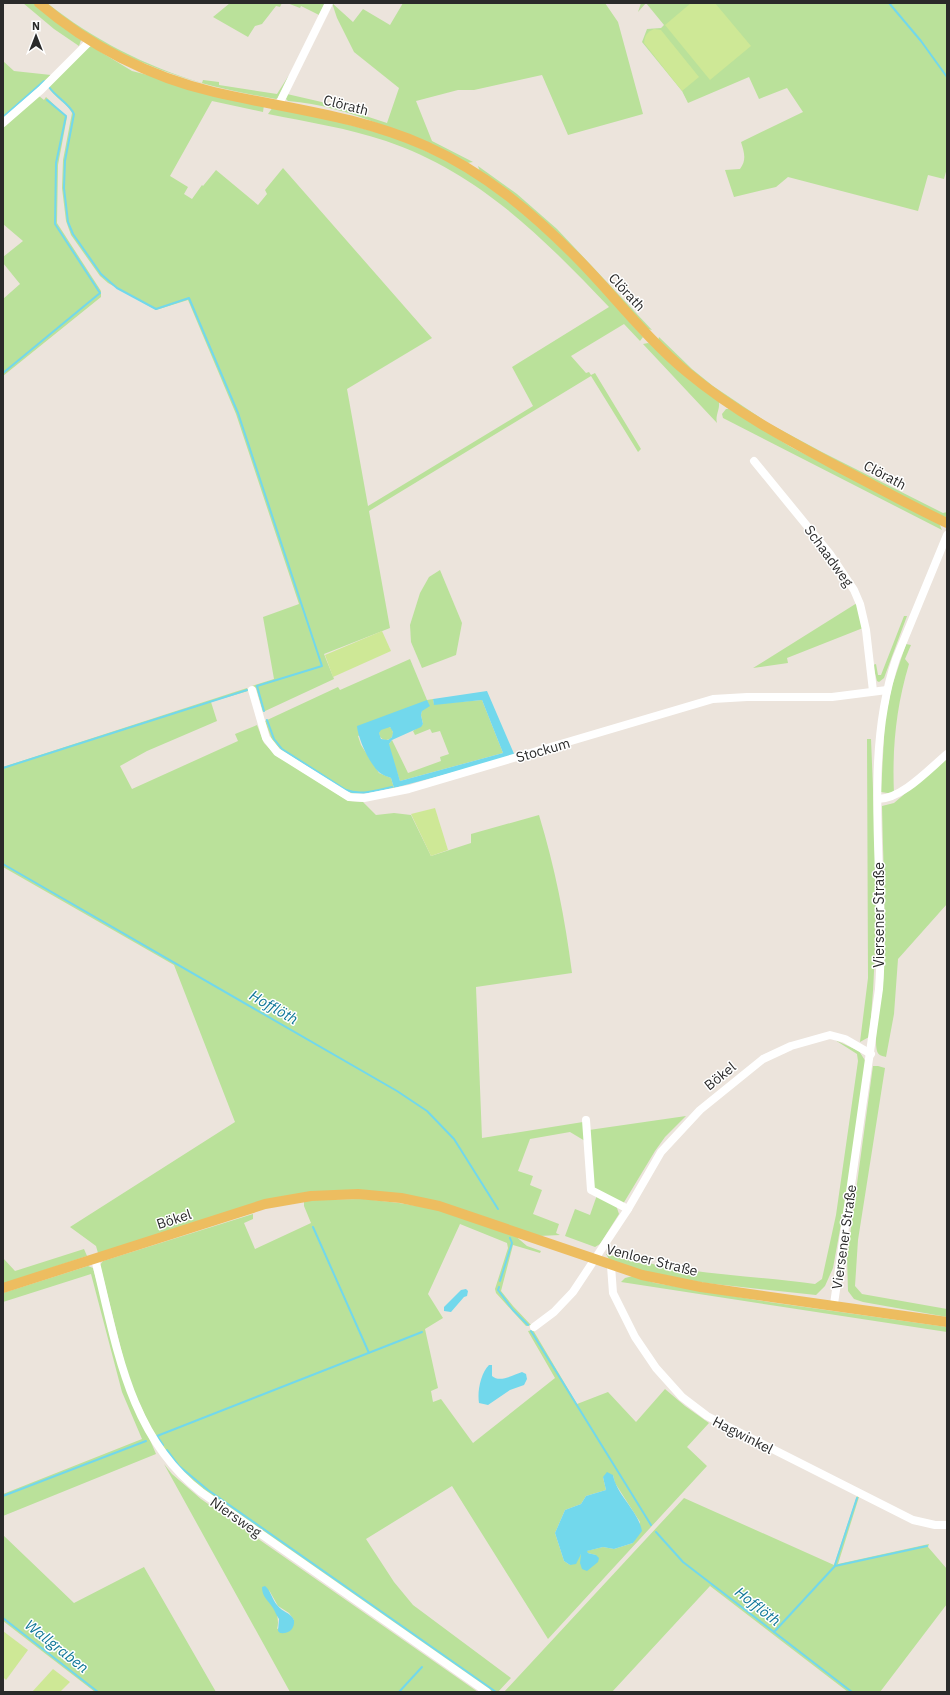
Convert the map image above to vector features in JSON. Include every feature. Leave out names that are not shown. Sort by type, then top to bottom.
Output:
[{"type":"main road","name":"Clörath","points":[[39,3],[90,41],[128,62],[170,79],[213,92],[345,118],[397,134],[428,147],[467,168],[507,194],[538,220],[580,261],[661,348],[686,372],[725,401],[773,432],[947,523]]},
{"type":"main road","name":"Venloer Straße","points":[[358,1194],[401,1198],[440,1206],[516,1231],[611,1266],[642,1275],[701,1287],[834,1304],[947,1322]]},
{"type":"main road","name":"Bökel","points":[[3,1288],[265,1204],[311,1196],[358,1194]]},
{"type":"street","points":[[279,104],[328,3]]},
{"type":"street","points":[[3,123],[41,90],[90,41]]},
{"type":"street","name":"Schaadweg","points":[[754,461],[830,554],[854,590],[860,604],[866,630],[873,691]]},
{"type":"street","name":"Viersener Straße","points":[[834,1304],[871,1054],[880,969],[878,799],[880,739],[887,690],[890,675],[904,638],[947,535]]},
{"type":"street","name":"Stockum","points":[[252,690],[266,738],[278,752],[349,796],[364,798],[409,789],[713,700],[747,697],[838,696],[887,690]]},
{"type":"street","points":[[878,799],[885,799],[897,795],[947,754]]},
{"type":"street","name":"Bökel","points":[[534,1327],[567,1300],[628,1209],[661,1152],[700,1110],[763,1059],[791,1046],[830,1035],[845,1039],[871,1054]]},
{"type":"street","points":[[586,1120],[591,1190],[628,1209]]},
{"type":"street","name":"Niersweg","points":[[95,1259],[135,1404],[154,1440],[172,1466],[201,1492],[487,1692]]},
{"type":"street","name":"Hagwinkel","points":[[611,1266],[614,1293],[635,1337],[656,1368],[682,1397],[707,1416],[913,1520],[935,1525],[947,1525]]},
{"type":"green space","points":[[23,3],[34,3],[81,40],[79,46],[54,29]]},
{"type":"green space","points":[[43,3],[47,3],[83,29],[140,60],[160,69],[202,83],[203,80],[219,82],[219,85],[277,94],[289,75],[278,98],[276,99],[251,95],[204,84],[180,77],[158,69],[113,49],[91,37]]},
{"type":"green space","points":[[230,3],[282,3],[280,7],[276,6],[262,24],[255,26],[248,37],[213,17]]},
{"type":"green space","points":[[287,3],[325,3],[319,15],[301,6],[300,8]]},
{"type":"green space","points":[[332,3],[353,22],[363,9],[390,25],[403,3],[605,3],[618,22],[643,114],[568,135],[542,75],[474,90],[458,90],[416,101],[432,141],[473,162],[467,163],[402,133],[357,116],[335,109],[288,101],[286,99],[287,94],[326,103],[387,123],[399,88],[354,52],[337,18]]},
{"type":"green space","points":[[641,3],[646,3],[638,12]]},
{"type":"green space","points":[[646,3],[947,3],[947,168],[944,179],[928,175],[918,211],[788,177],[776,187],[734,197],[725,170],[740,169],[742,166],[744,156],[741,142],[803,112],[787,88],[759,99],[749,77],[688,103],[682,91],[642,42],[647,29],[661,28],[664,25]]},
{"type":"green space","points":[[691,3],[715,3],[751,46],[710,80],[665,25]]},
{"type":"green space","points":[[654,29],[661,30],[699,77],[682,91],[644,43],[647,34]]},
{"type":"green space","points":[[91,46],[132,71],[264,105],[263,112],[212,101],[170,176],[188,187],[184,194],[192,199],[202,185],[203,186],[216,170],[258,205],[267,194],[265,190],[283,168],[432,338],[347,389],[368,506],[533,406],[512,367],[609,307],[560,256],[508,210],[480,189],[451,171],[420,154],[371,136],[268,114],[273,107],[313,115],[398,138],[458,166],[513,203],[578,264],[643,337],[640,341],[624,324],[571,356],[586,373],[589,372],[591,375],[595,373],[641,449],[638,452],[591,376],[369,511],[390,628],[324,654],[334,679],[263,712],[256,688],[252,686],[274,679],[263,617],[299,604],[236,414],[188,300],[156,310],[108,283],[100,276],[71,235],[66,221],[62,188],[63,160],[72,113],[48,87],[85,49]]},
{"type":"green space","points":[[3,61],[14,71],[51,75],[3,119]]},
{"type":"green space","points":[[39,96],[44,100],[46,97],[67,117],[58,165],[57,223],[101,291],[101,297],[3,376],[3,299],[20,284],[3,263],[3,257],[23,241],[3,224],[3,127]]},
{"type":"green space","points":[[478,166],[517,194],[557,229],[652,330],[648,329],[480,172]]},
{"type":"green space","points":[[659,337],[692,369],[713,386],[768,423],[943,513],[947,512],[946,517],[939,515],[787,436],[717,393],[658,341]]},
{"type":"green space","points":[[648,343],[653,345],[719,402],[717,423],[643,344]]},
{"type":"green space","points":[[726,409],[729,409],[791,447],[939,523],[942,530],[723,418],[722,414]]},
{"type":"green space","points":[[440,570],[462,623],[456,655],[422,668],[411,642],[410,625],[420,593],[429,577]]},
{"type":"green space","points":[[857,603],[863,628],[787,658],[788,663],[753,668]]},
{"type":"green space","points":[[904,616],[907,616],[884,678],[879,682],[877,681],[873,665],[876,664],[878,675],[881,675]]},
{"type":"green space","points":[[382,631],[391,651],[333,677],[325,655]]},
{"type":"green space","points":[[906,644],[911,645],[905,659],[909,664],[898,712],[894,744],[894,794],[881,792],[885,720],[892,686]]},
{"type":"green space","points":[[410,659],[427,700],[433,699],[434,704],[482,700],[503,753],[400,781],[389,749],[389,744],[392,740],[408,773],[441,761],[440,757],[449,754],[440,731],[432,733],[430,729],[415,735],[413,731],[423,724],[421,715],[422,710],[358,736],[361,745],[379,773],[391,778],[394,788],[353,794],[281,750],[272,740],[265,721],[338,687],[340,690]]},
{"type":"green space","points":[[247,688],[248,691],[211,702],[217,721],[147,751],[120,766],[132,789],[238,741],[235,734],[257,725],[264,743],[277,756],[342,797],[349,801],[363,802],[376,815],[394,813],[411,815],[431,856],[471,843],[471,834],[539,815],[559,893],[572,973],[476,987],[482,1138],[583,1122],[585,1141],[570,1132],[530,1139],[518,1171],[533,1176],[530,1185],[542,1190],[533,1214],[559,1224],[556,1233],[560,1235],[539,1236],[431,1200],[325,1191],[98,1253],[96,1246],[70,1227],[235,1122],[174,965],[3,867],[3,767]]},
{"type":"green space","points":[[386,726],[391,728],[393,733],[391,738],[386,740],[381,738],[379,733],[381,728]]},
{"type":"green space","points":[[867,739],[871,739],[876,925],[875,963],[869,1037],[860,1042],[868,978]]},
{"type":"green space","points":[[947,758],[947,904],[898,959],[894,1014],[886,1057],[878,1053],[876,1044],[884,961],[885,917],[882,806],[894,803]]},
{"type":"green space","points":[[435,808],[448,850],[431,856],[411,814]]},
{"type":"green space","points":[[835,1040],[859,1051],[866,1062],[854,1153],[833,1268],[825,1286],[816,1295],[705,1283],[643,1271],[610,1261],[606,1254],[643,1264],[644,1262],[708,1273],[815,1284],[822,1279],[836,1215],[858,1061],[857,1054]]},
{"type":"green space","points":[[873,1066],[885,1068],[858,1240],[855,1286],[862,1294],[947,1309],[947,1317],[863,1302],[854,1299],[848,1291],[847,1257]]},
{"type":"green space","points":[[686,1116],[665,1137],[623,1204],[593,1188],[589,1130]]},
{"type":"green space","points":[[597,1195],[616,1205],[619,1214],[600,1244],[595,1247],[565,1236],[575,1209],[590,1215]]},
{"type":"green space","points":[[364,1199],[441,1210],[513,1234],[527,1246],[541,1251],[540,1253],[513,1245],[501,1291],[531,1325],[526,1326],[496,1293],[495,1289],[508,1248],[507,1243],[460,1224],[428,1294],[443,1318],[425,1329],[438,1388],[431,1391],[433,1402],[441,1399],[473,1443],[555,1378],[528,1331],[533,1330],[577,1404],[608,1392],[636,1422],[665,1389],[685,1406],[709,1423],[687,1447],[707,1466],[548,1639],[452,1486],[366,1539],[394,1582],[413,1605],[511,1678],[498,1692],[492,1692],[206,1492],[178,1468],[156,1439],[129,1381],[100,1265],[103,1261],[253,1214],[253,1219],[244,1223],[255,1249],[311,1223],[304,1206],[304,1200]],"holes":[[[613,1475],[615,1483],[640,1522],[633,1543],[614,1549],[603,1547],[586,1551],[596,1555],[581,1554],[570,1565],[564,1561],[555,1533],[565,1510],[581,1504],[586,1496],[606,1490],[603,1477]]]},
{"type":"green space","points":[[84,1249],[87,1256],[3,1284],[3,1258],[15,1271]]},
{"type":"green space","points":[[88,1266],[93,1268],[126,1384],[156,1454],[3,1516],[3,1494],[142,1439],[122,1392],[91,1274],[3,1302],[3,1293]]},
{"type":"green space","points":[[633,1276],[655,1283],[769,1302],[947,1327],[947,1332],[621,1282],[625,1278]]},
{"type":"green space","points":[[164,1464],[172,1474],[201,1499],[478,1692],[290,1692]],"holes":[[[269,1590],[278,1606],[289,1613],[294,1620],[277,1629],[277,1615]]]},
{"type":"green space","points":[[857,1496],[859,1497],[838,1564],[929,1544],[928,1547],[947,1569],[947,1604],[880,1692],[848,1692],[710,1586],[612,1692],[504,1692],[684,1498],[834,1565]]},
{"type":"green space","points":[[3,1535],[74,1603],[144,1567],[216,1692],[95,1692],[3,1621]]},
{"type":"green space","points":[[3,1631],[28,1650],[6,1680],[3,1677]]},
{"type":"green space","points":[[53,1669],[70,1682],[60,1692],[32,1692]]},
{"type":"water","points":[[487,691],[515,756],[394,788],[391,778],[380,773],[372,764],[365,751],[357,726],[427,700],[430,706],[422,711],[421,715],[423,724],[421,727],[392,740],[389,744],[400,781],[503,753],[482,700],[434,705],[433,699]],"holes":[[[390,727],[393,732],[392,737],[388,740],[381,739],[379,733],[381,730]]]},
{"type":"water","points":[[466,1289],[468,1291],[467,1296],[464,1297],[451,1312],[444,1311],[444,1307],[461,1290]]},
{"type":"water","points":[[489,1365],[492,1365],[492,1376],[495,1378],[503,1379],[522,1372],[526,1374],[527,1379],[524,1385],[510,1390],[488,1405],[479,1403],[480,1382],[486,1368]]},
{"type":"water","points":[[607,1472],[613,1475],[615,1483],[640,1523],[642,1531],[633,1543],[614,1549],[603,1547],[587,1551],[588,1553],[596,1555],[599,1558],[598,1562],[587,1571],[582,1569],[580,1563],[581,1554],[576,1564],[570,1565],[564,1561],[555,1533],[565,1510],[581,1504],[586,1496],[606,1490],[603,1477]]},
{"type":"water","points":[[265,1586],[269,1590],[277,1605],[294,1620],[294,1626],[289,1632],[280,1633],[278,1631],[279,1619],[263,1593],[262,1587]]},
{"type":"waterway","points":[[889,3],[921,41],[947,77]]},
{"type":"waterway","points":[[3,117],[44,81]]},
{"type":"waterway","points":[[49,87],[72,110],[74,114],[65,161],[64,188],[68,222],[73,234],[101,274],[117,288],[156,309],[189,298],[238,413],[322,666],[257,686],[264,711]]},
{"type":"waterway","points":[[3,373],[100,293],[55,224],[56,163],[66,116],[47,100]]},
{"type":"waterway","points":[[3,768],[247,690]]},
{"type":"waterway","points":[[267,720],[274,739],[282,749],[346,790],[352,792],[363,792],[392,787]]},
{"type":"waterway","name":"Hofflöth","points":[[3,864],[397,1091],[427,1111],[454,1139],[498,1209]]},
{"type":"waterway","points":[[313,1227],[369,1353]]},
{"type":"waterway","name":"Hofflöth","points":[[500,1281],[512,1243],[510,1238]]},
{"type":"waterway","name":"Hofflöth","points":[[499,1287],[498,1290],[513,1310],[528,1325]]},
{"type":"waterway","name":"Hofflöth","points":[[531,1331],[651,1525]]},
{"type":"waterway","points":[[163,1445],[157,1436],[422,1332]]},
{"type":"waterway","points":[[3,1496],[146,1441]]},
{"type":"waterway","points":[[167,1450],[179,1466],[208,1490],[496,1692]]},
{"type":"waterway","points":[[835,1565],[857,1498]]},
{"type":"waterway","name":"Hofflöth","points":[[656,1532],[683,1562],[852,1692]]},
{"type":"waterway","points":[[774,1632],[835,1566],[927,1546]]},
{"type":"waterway","name":"Wallgraben","points":[[3,1618],[98,1692]]},
{"type":"waterway","points":[[399,1692],[422,1667]]}]
